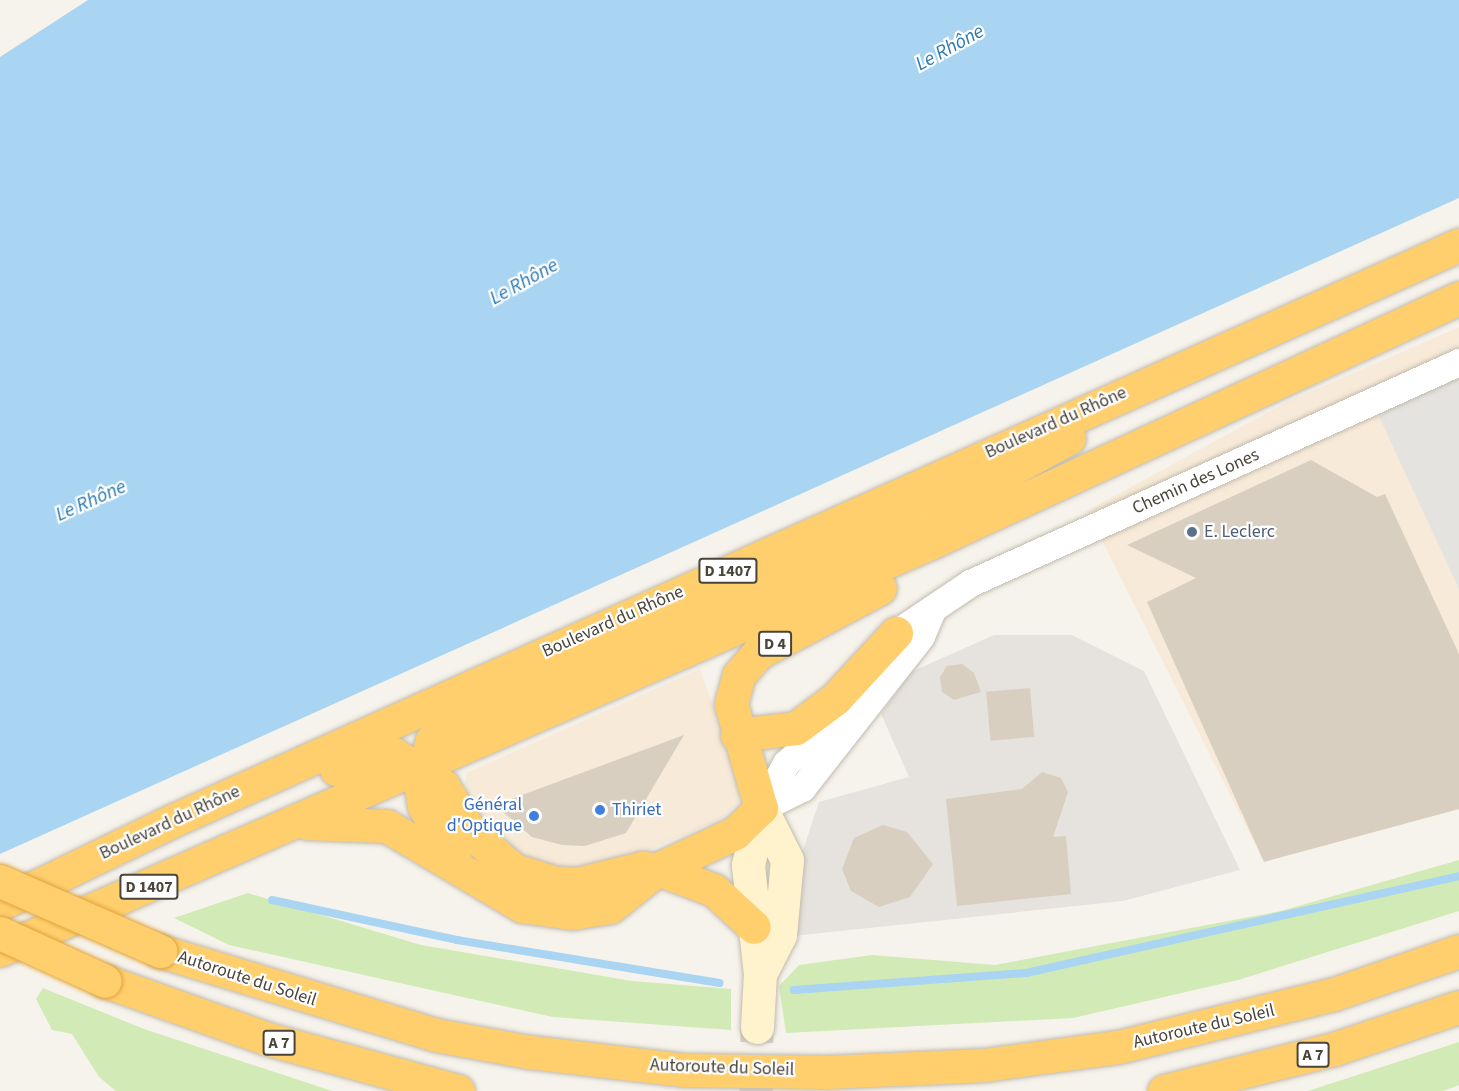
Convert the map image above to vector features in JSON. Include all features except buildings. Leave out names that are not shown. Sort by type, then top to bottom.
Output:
[{"type":"highway","name":"Boulevard du Rhône","points":[[0,906],[184,816],[1459,245]]},
{"type":"highway","name":"D 1407","points":[[0,950],[424,769],[930,543],[1459,298]]},
{"type":"highway","points":[[456,863],[424,806],[424,769],[432,740],[466,719],[936,510],[1205,358]]},
{"type":"highway","name":"D 4","points":[[762,808],[737,735],[731,704],[739,675],[758,653],[895,580],[930,543]]},
{"type":"highway","points":[[737,735],[795,728],[835,699],[896,633]]},
{"type":"highway","points":[[0,906],[189,838],[368,754],[394,753],[424,769],[443,786],[471,833],[514,870],[556,883],[577,884],[642,868],[658,869],[714,890],[754,927]]},
{"type":"highway","points":[[298,823],[387,826],[456,863],[515,902],[572,913],[610,907],[658,869],[735,833],[762,808]]},
{"type":"highway","name":"Autoroute du Soleil","points":[[0,881],[160,951],[436,1035],[530,1052],[683,1070],[826,1072],[984,1065],[1118,1047],[1311,1000],[1459,951]]},
{"type":"highway","name":"A 7","points":[[0,933],[105,981],[267,1039],[458,1091]]},
{"type":"highway","name":"A 7","points":[[1164,1091],[1334,1049],[1459,1006]]},
{"type":"main road","name":"Chemin des Lones","points":[[757,1027],[760,974],[748,865],[762,808]]},
{"type":"main road","name":"Chemin des Lones","points":[[760,974],[780,935],[787,860],[762,808]]},
{"type":"street","name":"Chemin des Lones","points":[[762,808],[786,763],[830,724],[896,633],[935,604],[970,583],[1459,362]]},
{"type":"street","points":[[762,808],[802,788],[921,636],[935,604]]},
{"type":"shaded area","points":[[1459,327],[1459,809],[1264,862],[1087,511],[1285,403]]},
{"type":"shaded area","points":[[1459,372],[1459,589],[1376,410]]},
{"type":"shaded area","points":[[994,635],[1072,635],[1144,671],[1240,870],[1123,901],[793,936],[803,850],[819,802],[909,777],[881,714],[911,672]]},
{"type":"shaded area","points":[[700,669],[742,788],[738,803],[719,820],[609,867],[561,872],[504,849],[465,803],[466,773]]},
{"type":"green space","points":[[1459,860],[1459,911],[1238,980],[1073,1018],[786,1033],[779,986],[799,965],[872,955],[995,965],[1281,911]]},
{"type":"green space","points":[[248,893],[421,945],[632,981],[731,989],[731,1030],[553,1017],[229,945],[174,918]]},
{"type":"green space","points":[[43,988],[144,1029],[332,1091],[116,1091],[99,1077],[72,1034],[52,1030],[36,999]]},
{"type":"green space","points":[[1459,1042],[1459,1085],[1443,1091],[1308,1091]]},
{"type":"water","name":"Le Rhône","points":[[88,0],[1459,0],[1459,198],[0,854],[0,57]]},
{"type":"waterway","points":[[794,990],[1026,973],[1459,876]]},
{"type":"waterway","points":[[272,900],[457,940],[720,983]]},
{"type":"tunnel","points":[[756,1091],[757,1027]]},
{"type":"place","name":"E. Leclerc","points":[[1192,532]]},
{"type":"place","name":"Thiriet","points":[[600,810]]},
{"type":"place","name":"Général d'Optique","points":[[534,816]]}]
